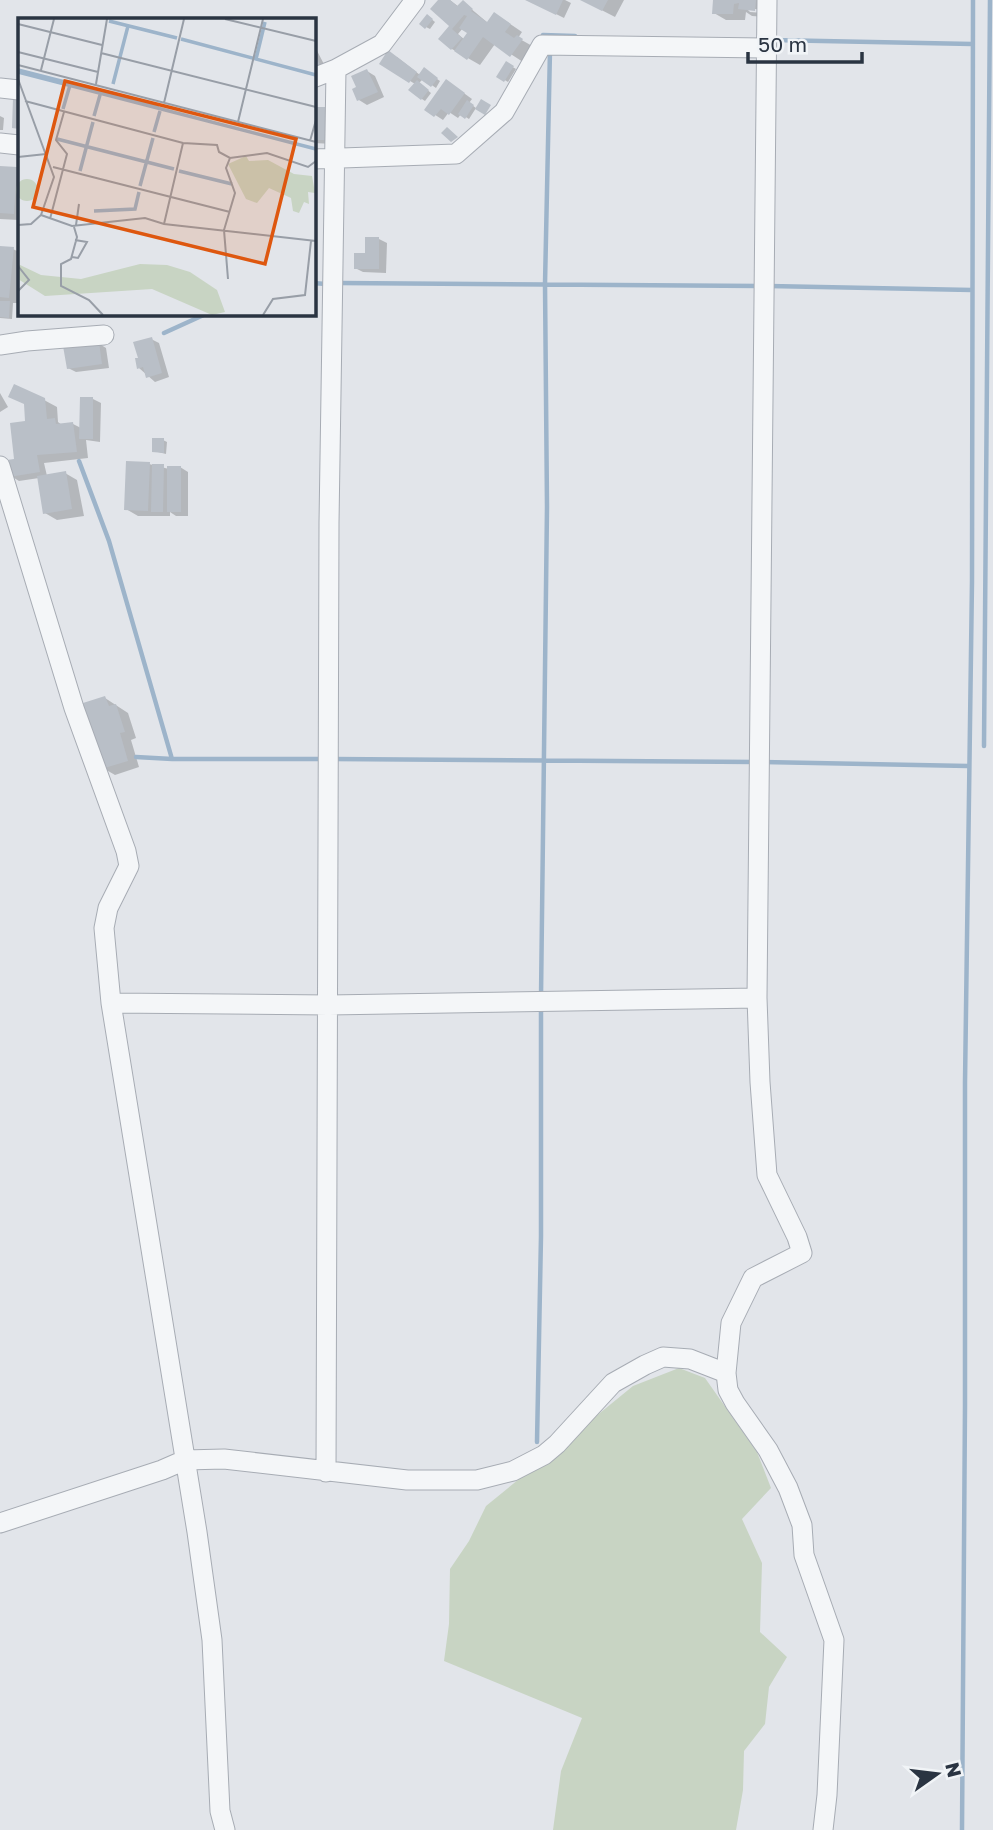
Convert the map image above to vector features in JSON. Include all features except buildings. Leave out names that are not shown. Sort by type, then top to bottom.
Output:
[{"type":"street","points":[[315,77],[382,44],[415,0]]},
{"type":"street","points":[[767,0],[757,998],[767,1175],[802,1252],[753,1278],[731,1323],[726,1373],[735,1403],[768,1450],[788,1488],[802,1525],[804,1555],[834,1640],[823,1830]]},
{"type":"street","points":[[315,159],[456,154],[504,112],[542,45],[766,48]]},
{"type":"street","points":[[326,1472],[329,523],[336,69]]},
{"type":"street","points":[[0,88],[18,90]]},
{"type":"street","points":[[0,143],[18,145]]},
{"type":"street","points":[[0,345],[104,335]]},
{"type":"street","points":[[0,466],[74,708],[126,851],[128,866],[108,908],[104,928],[111,1003],[212,1640],[220,1811],[225,1830]]},
{"type":"street","points":[[111,1003],[329,1004],[757,998]]},
{"type":"street","points":[[0,1523],[162,1471],[185,1460],[224,1459],[326,1472],[421,1480],[477,1480],[513,1471],[544,1455],[613,1383],[663,1357],[690,1359],[726,1373]]},
{"type":"green space","points":[[679,1368],[705,1378],[757,1452],[771,1488],[742,1519],[762,1563],[760,1632],[787,1657],[769,1687],[765,1724],[744,1751],[743,1790],[736,1830],[553,1830],[561,1771],[582,1718],[444,1661],[449,1624],[450,1569],[469,1541],[486,1506],[633,1386]]},
{"type":"waterway","points":[[962,1830],[965,1082],[972,581],[973,0]]},
{"type":"waterway","points":[[984,746],[990,0]]},
{"type":"waterway","points":[[545,39],[543,35],[575,36]]},
{"type":"waterway","points":[[772,40],[972,44]]},
{"type":"waterway","points":[[541,997],[547,507],[545,284],[550,50]]},
{"type":"waterway","points":[[315,283],[326,284]]},
{"type":"waterway","points":[[339,283],[760,286]]},
{"type":"waterway","points":[[769,286],[972,290]]},
{"type":"waterway","points":[[164,333],[204,315]]},
{"type":"waterway","points":[[79,461],[109,541],[172,759],[324,759]]},
{"type":"waterway","points":[[136,757],[172,759]]},
{"type":"waterway","points":[[333,759],[755,762]]},
{"type":"waterway","points":[[763,762],[968,766]]},
{"type":"waterway","points":[[537,1442],[541,1236],[541,1005]]}]
